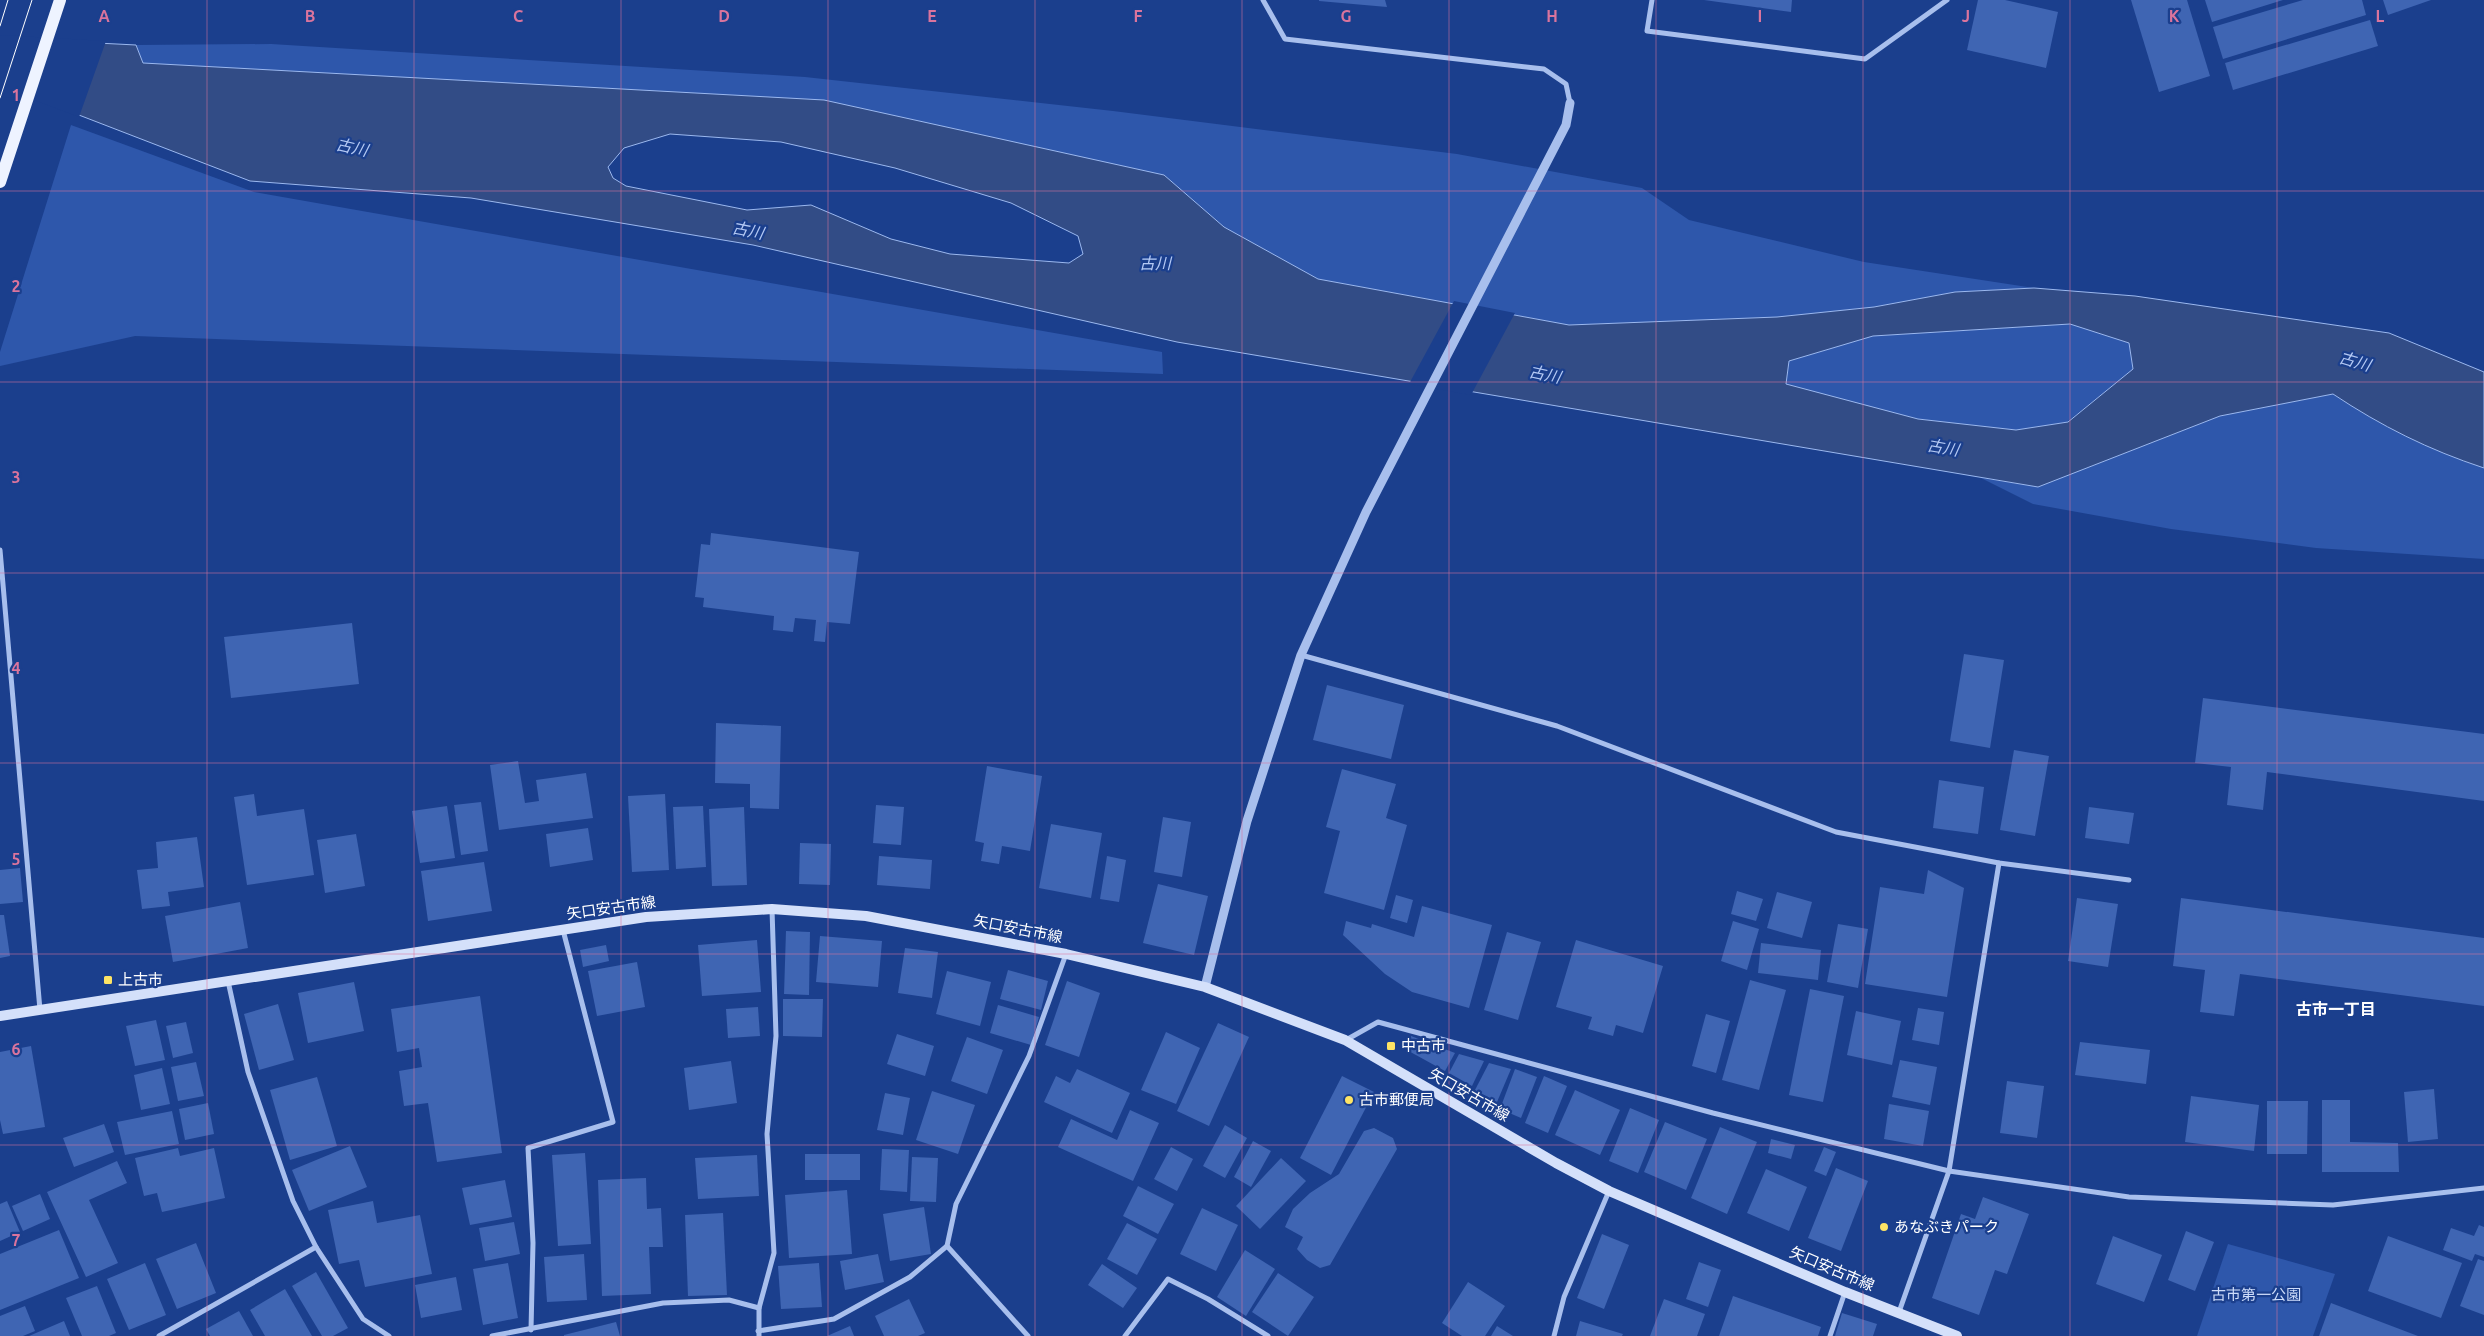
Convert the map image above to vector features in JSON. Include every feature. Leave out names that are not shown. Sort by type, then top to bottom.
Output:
[{"type":"main road","points":[[0,182],[60,0]]},
{"type":"main road","name":"矢口安古市線","points":[[0,1016],[646,916],[772,908],[866,916],[1066,954],[1205,987],[1345,1040],[1556,1163],[1609,1191],[1845,1292],[1957,1336]]},
{"type":"street","points":[[1205,987],[1247,821],[1300,655],[1366,512],[1566,125],[1570,103],[1566,84],[1544,69],[1285,39],[1264,0]]},
{"type":"street","points":[[1652,0],[1647,31],[1865,60],[1947,0]]},
{"type":"street","points":[[0,550],[40,1010]]},
{"type":"street","points":[[1300,655],[1556,726],[1836,832],[1999,863],[2129,880]]},
{"type":"street","points":[[1899,1312],[1949,1171],[1999,863]]},
{"type":"street","points":[[772,908],[776,1036],[767,1134],[774,1253],[759,1308],[758,1334],[834,1319],[910,1277],[947,1246],[956,1204],[1029,1056],[1066,954]]},
{"type":"street","points":[[532,1330],[534,1243],[528,1148],[613,1122],[563,930]]},
{"type":"street","points":[[228,981],[248,1072],[293,1201],[316,1247],[363,1319],[389,1336]]},
{"type":"street","points":[[1345,1040],[1378,1022],[1713,1113],[1949,1171],[2129,1197],[2333,1205],[2484,1188]]},
{"type":"street","points":[[1554,1336],[1564,1297],[1609,1191]]},
{"type":"street","points":[[947,1246],[1028,1336]]},
{"type":"street","points":[[159,1336],[316,1247]]},
{"type":"street","points":[[1125,1336],[1168,1279],[1208,1299],[1268,1336]]},
{"type":"street","points":[[1830,1336],[1845,1292]]},
{"type":"street","points":[[492,1336],[532,1330],[664,1303],[729,1300],[759,1308]]},
{"type":"green space","points":[[271,44],[805,77],[1113,111],[1457,154],[1642,188],[1689,220],[1864,262],[2034,288],[1955,292],[1874,307],[1777,317],[1569,325],[1318,279],[1224,227],[1164,175],[143,63],[136,45]]},
{"type":"green space","points":[[71,125],[254,192],[1162,352],[1163,374],[135,336],[0,366],[0,352]]},
{"type":"green space","points":[[2070,324],[2129,343],[2133,369],[2067,422],[2016,430],[1918,419],[1786,385],[1789,361],[1873,336]]},
{"type":"green space","points":[[2333,394],[2369,417],[2406,436],[2484,468],[2484,559],[2316,548],[2171,529],[2033,504],[1981,478],[2038,487],[2220,416]]},
{"type":"green space","name":"古市第一公園","points":[[2228,1244],[2335,1274],[2313,1336],[2197,1336]]},
{"type":"water","name":"古川","points":[[0,38],[136,45],[143,63],[824,100],[1164,175],[1224,227],[1318,279],[1569,325],[1777,317],[1874,307],[1955,292],[2034,288],[2135,296],[2389,333],[2484,372],[2484,468],[2406,436],[2369,417],[2333,394],[2220,416],[2038,487],[1177,342],[753,245],[471,198],[250,181],[27,95]],"holes":[[[670,134],[781,142],[895,168],[1011,203],[1078,236],[1083,254],[1069,263],[950,254],[891,239],[811,205],[747,210],[626,186],[613,178],[608,167],[624,148]],[[2070,324],[2129,343],[2133,369],[2068,422],[2016,430],[1918,419],[1786,384],[1789,361],[1873,336]]]},
{"type":"pier","points":[[0,35],[106,41],[79,117],[26,97],[0,98]]},
{"type":"pier","points":[[1454,301],[1515,313],[1471,395],[1409,384]]},
{"type":"building","points":[[1385,0],[1387,7],[1319,1]]},
{"type":"building","points":[[1704,0],[1792,0],[1791,12]]},
{"type":"building","points":[[1978,0],[2005,0],[2058,12],[2046,68],[1967,50]]},
{"type":"building","points":[[2131,0],[2187,0],[2210,76],[2159,92]]},
{"type":"building","points":[[2205,0],[2283,0],[2212,22]]},
{"type":"building","points":[[2303,0],[2362,0],[2366,15],[2223,59],[2213,27]]},
{"type":"building","points":[[2383,0],[2431,0],[2388,15]]},
{"type":"building","points":[[2370,20],[2378,46],[2233,90],[2225,63]]},
{"type":"building","points":[[711,533],[859,552],[850,624],[827,622],[825,642],[814,641],[816,620],[795,618],[793,632],[773,630],[774,616],[703,607],[704,598],[695,597],[701,544],[710,545]]},
{"type":"building","points":[[352,623],[359,684],[231,698],[224,637]]},
{"type":"building","points":[[1964,654],[2004,660],[1990,748],[1950,741]]},
{"type":"building","points":[[1327,685],[1404,705],[1391,759],[1313,740]]},
{"type":"building","points":[[2203,698],[2484,734],[2484,801],[2267,772],[2263,810],[2227,805],[2231,767],[2195,763]]},
{"type":"building","points":[[716,723],[781,726],[779,809],[750,808],[750,784],[715,783]]},
{"type":"building","points":[[2014,750],[2049,756],[2035,836],[2000,830]]},
{"type":"building","points":[[518,761],[525,803],[539,801],[536,780],[586,773],[593,818],[499,830],[490,765]]},
{"type":"building","points":[[987,766],[1042,776],[1030,851],[1002,846],[999,864],[981,861],[984,843],[975,841]]},
{"type":"building","points":[[1342,769],[1396,784],[1386,818],[1407,825],[1384,910],[1324,893],[1340,831],[1326,827]]},
{"type":"building","points":[[1939,780],[1984,787],[1978,834],[1933,828]]},
{"type":"building","points":[[254,794],[257,816],[304,809],[314,875],[247,885],[234,797]]},
{"type":"building","points":[[665,794],[669,870],[632,872],[628,796]]},
{"type":"building","points":[[481,802],[488,851],[461,855],[454,805]]},
{"type":"building","points":[[876,805],[904,807],[901,845],[873,843]]},
{"type":"building","points":[[447,806],[455,858],[420,863],[412,811]]},
{"type":"building","points":[[703,806],[706,867],[676,869],[673,807]]},
{"type":"building","points":[[744,807],[747,885],[712,886],[709,809]]},
{"type":"building","points":[[2089,807],[2134,813],[2129,844],[2085,838]]},
{"type":"building","points":[[1163,817],[1191,822],[1182,877],[1154,872]]},
{"type":"building","points":[[1051,824],[1102,833],[1091,898],[1039,888]]},
{"type":"building","points":[[588,828],[593,860],[550,867],[546,834]]},
{"type":"building","points":[[356,834],[365,886],[325,893],[317,840]]},
{"type":"building","points":[[197,837],[204,887],[168,892],[170,906],[142,909],[137,870],[158,868],[156,842]]},
{"type":"building","points":[[800,843],[831,844],[830,885],[799,884]]},
{"type":"building","points":[[879,856],[932,860],[930,889],[877,885]]},
{"type":"building","points":[[1107,856],[1126,860],[1119,902],[1100,899]]},
{"type":"building","points":[[484,862],[492,911],[428,921],[421,871]]},
{"type":"building","points":[[20,868],[23,902],[0,904],[0,870]]},
{"type":"building","points":[[1928,870],[1964,888],[1947,997],[1865,984],[1880,887],[1924,894]]},
{"type":"building","points":[[1158,884],[1208,896],[1194,955],[1143,943]]},
{"type":"building","points":[[1737,891],[1763,899],[1756,921],[1731,914]]},
{"type":"building","points":[[1777,892],[1812,902],[1802,938],[1767,928]]},
{"type":"building","points":[[1396,895],[1413,900],[1407,923],[1390,918]]},
{"type":"building","points":[[2077,898],[2118,904],[2108,967],[2068,961]]},
{"type":"building","points":[[2181,898],[2484,938],[2484,1006],[2240,974],[2234,1016],[2200,1012],[2205,970],[2173,966]]},
{"type":"building","points":[[240,902],[248,948],[173,962],[165,916]]},
{"type":"building","points":[[1422,906],[1492,925],[1469,1008],[1412,992],[1385,974],[1343,935],[1346,921],[1371,928],[1372,924],[1414,937]]},
{"type":"building","points":[[0,915],[4,915],[10,956],[0,958]]},
{"type":"building","points":[[1733,921],[1759,929],[1747,970],[1721,961]]},
{"type":"building","points":[[1838,924],[1868,929],[1858,988],[1827,982]]},
{"type":"building","points":[[786,931],[810,932],[809,995],[784,994]]},
{"type":"building","points":[[1507,932],[1541,942],[1518,1020],[1484,1010]]},
{"type":"building","points":[[820,936],[882,941],[878,987],[816,982]]},
{"type":"building","points":[[757,940],[761,992],[702,996],[698,945]]},
{"type":"building","points":[[1576,940],[1663,966],[1643,1033],[1616,1025],[1613,1036],[1588,1029],[1592,1017],[1556,1007]]},
{"type":"building","points":[[1761,943],[1821,950],[1818,980],[1758,973]]},
{"type":"building","points":[[606,945],[609,961],[583,967],[580,950]]},
{"type":"building","points":[[905,948],[938,952],[932,998],[898,993]]},
{"type":"building","points":[[637,962],[645,1007],[597,1016],[588,971]]},
{"type":"building","points":[[1008,970],[1048,981],[1041,1010],[1000,999]]},
{"type":"building","points":[[947,971],[991,982],[980,1026],[936,1014]]},
{"type":"building","points":[[1750,980],[1786,990],[1759,1090],[1722,1080]]},
{"type":"building","points":[[1067,981],[1100,993],[1079,1057],[1045,1045]]},
{"type":"building","points":[[354,982],[364,1031],[308,1043],[298,993]]},
{"type":"building","points":[[1810,989],[1844,996],[1823,1102],[1789,1095]]},
{"type":"building","points":[[480,996],[502,1153],[437,1162],[428,1103],[404,1106],[399,1071],[422,1067],[419,1048],[397,1052],[391,1009]]},
{"type":"building","points":[[783,999],[823,999],[822,1037],[783,1036]]},
{"type":"building","points":[[278,1004],[294,1060],[259,1070],[244,1014]]},
{"type":"building","points":[[998,1005],[1039,1017],[1031,1045],[990,1033]]},
{"type":"building","points":[[758,1007],[760,1036],[728,1038],[726,1009]]},
{"type":"building","points":[[1918,1008],[1944,1012],[1939,1045],[1912,1040]]},
{"type":"building","points":[[1856,1011],[1901,1021],[1892,1065],[1847,1055]]},
{"type":"building","points":[[1706,1014],[1730,1021],[1716,1073],[1692,1066]]},
{"type":"building","points":[[156,1020],[165,1060],[135,1066],[126,1026]]},
{"type":"building","points":[[186,1022],[193,1053],[173,1058],[166,1026]]},
{"type":"building","points":[[1218,1023],[1249,1037],[1209,1126],[1177,1111]]},
{"type":"building","points":[[1166,1032],[1200,1048],[1176,1104],[1141,1090]]},
{"type":"building","points":[[897,1034],[934,1046],[925,1076],[887,1064]]},
{"type":"building","points":[[1411,1036],[1455,1053],[1445,1071],[1405,1049]]},
{"type":"building","points":[[967,1037],[1003,1050],[987,1094],[951,1081]]},
{"type":"building","points":[[2080,1042],[2150,1050],[2146,1084],[2075,1075]]},
{"type":"building","points":[[31,1046],[45,1127],[3,1134],[0,1120],[0,1052]]},
{"type":"building","points":[[1459,1054],[1484,1061],[1472,1086],[1449,1073]]},
{"type":"building","points":[[1900,1060],[1937,1067],[1930,1105],[1892,1097]]},
{"type":"building","points":[[731,1061],[737,1103],[689,1110],[684,1068]]},
{"type":"building","points":[[196,1062],[204,1096],[178,1101],[171,1067]]},
{"type":"building","points":[[1489,1063],[1511,1069],[1497,1102],[1475,1090]]},
{"type":"building","points":[[162,1068],[170,1104],[141,1110],[134,1075]]},
{"type":"building","points":[[1077,1069],[1130,1093],[1112,1133],[1044,1102],[1056,1076],[1070,1083]]},
{"type":"building","points":[[1515,1069],[1537,1077],[1521,1118],[1500,1109]]},
{"type":"building","points":[[1342,1076],[1374,1092],[1331,1175],[1300,1158]]},
{"type":"building","points":[[1544,1076],[1567,1086],[1548,1133],[1525,1123]]},
{"type":"building","points":[[317,1077],[337,1146],[290,1160],[270,1090]]},
{"type":"building","points":[[2007,1081],[2044,1086],[2037,1138],[2000,1133]]},
{"type":"building","points":[[2434,1089],[2438,1139],[2408,1142],[2404,1092]]},
{"type":"building","points":[[1575,1090],[1620,1110],[1600,1155],[1555,1135]]},
{"type":"building","points":[[932,1091],[975,1105],[958,1154],[916,1140]]},
{"type":"building","points":[[885,1093],[910,1098],[903,1135],[877,1130]]},
{"type":"building","points":[[2191,1096],[2259,1105],[2254,1151],[2185,1142]]},
{"type":"building","points":[[2322,1100],[2350,1100],[2350,1142],[2398,1143],[2399,1172],[2322,1172]]},
{"type":"building","points":[[2267,1101],[2308,1101],[2307,1154],[2267,1154]]},
{"type":"building","points":[[208,1103],[214,1134],[185,1140],[179,1109]]},
{"type":"building","points":[[1889,1104],[1929,1111],[1923,1146],[1884,1139]]},
{"type":"building","points":[[1630,1108],[1659,1120],[1638,1173],[1609,1161]]},
{"type":"building","points":[[1130,1110],[1159,1123],[1133,1181],[1058,1147],[1071,1119],[1117,1140]]},
{"type":"building","points":[[172,1111],[179,1144],[125,1155],[117,1122]]},
{"type":"building","points":[[1665,1122],[1707,1139],[1686,1190],[1644,1172]]},
{"type":"building","points":[[104,1124],[114,1152],[74,1167],[63,1138]]},
{"type":"building","points":[[1225,1125],[1247,1138],[1225,1178],[1203,1166]]},
{"type":"building","points":[[1720,1127],[1757,1142],[1727,1214],[1691,1198]]},
{"type":"building","points":[[1374,1128],[1393,1138],[1397,1149],[1330,1265],[1320,1268],[1307,1260],[1297,1249],[1303,1237],[1285,1227],[1293,1209],[1310,1193],[1339,1174],[1364,1131]]},
{"type":"building","points":[[1771,1139],[1795,1145],[1791,1159],[1768,1153]]},
{"type":"building","points":[[1253,1141],[1271,1151],[1251,1187],[1234,1177]]},
{"type":"building","points":[[350,1146],[367,1187],[309,1211],[292,1170]]},
{"type":"building","points":[[1171,1147],[1193,1159],[1177,1191],[1154,1179]]},
{"type":"building","points":[[1824,1147],[1836,1152],[1826,1176],[1814,1171]]},
{"type":"building","points":[[178,1148],[180,1156],[214,1148],[225,1198],[162,1212],[157,1193],[144,1196],[135,1158]]},
{"type":"building","points":[[882,1149],[909,1150],[907,1192],[880,1190]]},
{"type":"building","points":[[585,1153],[591,1244],[558,1246],[552,1155]]},
{"type":"building","points":[[805,1154],[860,1154],[860,1180],[805,1180]]},
{"type":"building","points":[[757,1155],[759,1196],[698,1199],[695,1158]]},
{"type":"building","points":[[912,1157],[938,1158],[936,1202],[910,1201]]},
{"type":"building","points":[[1281,1158],[1306,1181],[1260,1229],[1236,1206]]},
{"type":"building","points":[[117,1161],[127,1183],[89,1200],[118,1263],[86,1277],[47,1192]]},
{"type":"building","points":[[1836,1168],[1868,1181],[1841,1251],[1808,1238]]},
{"type":"building","points":[[1766,1169],[1807,1187],[1789,1231],[1747,1213]]},
{"type":"building","points":[[646,1178],[647,1209],[661,1208],[663,1247],[649,1247],[651,1294],[602,1296],[598,1180]]},
{"type":"building","points":[[505,1180],[512,1217],[470,1225],[462,1188]]},
{"type":"building","points":[[1138,1186],[1174,1204],[1158,1234],[1123,1216]]},
{"type":"building","points":[[847,1190],[852,1254],[789,1258],[785,1195]]},
{"type":"building","points":[[40,1194],[50,1219],[23,1231],[12,1206]]},
{"type":"building","points":[[1983,1197],[2029,1214],[2007,1274],[1995,1270],[1979,1315],[1932,1298],[1961,1214],[1975,1219]]},
{"type":"building","points":[[7,1201],[20,1232],[0,1241],[0,1204]]},
{"type":"building","points":[[373,1201],[377,1223],[420,1215],[432,1274],[365,1287],[359,1260],[339,1264],[328,1210]]},
{"type":"building","points":[[924,1207],[931,1254],[890,1261],[883,1214]]},
{"type":"building","points":[[1202,1208],[1238,1225],[1216,1271],[1180,1254]]},
{"type":"building","points":[[723,1213],[727,1295],[688,1296],[685,1215]]},
{"type":"building","points":[[514,1222],[520,1254],[485,1261],[479,1228]]},
{"type":"building","points":[[1127,1223],[1157,1239],[1137,1275],[1107,1259]]},
{"type":"building","points":[[2479,1225],[2484,1227],[2484,1257],[2475,1254],[2472,1261],[2443,1250],[2451,1228],[2474,1236]]},
{"type":"building","points":[[59,1230],[79,1278],[0,1310],[0,1254]]},
{"type":"building","points":[[2186,1231],[2214,1242],[2195,1291],[2168,1280]]},
{"type":"building","points":[[1602,1234],[1629,1245],[1604,1309],[1577,1298]]},
{"type":"building","points":[[2113,1236],[2162,1255],[2144,1302],[2096,1284]]},
{"type":"building","points":[[2388,1236],[2462,1263],[2441,1318],[2368,1291]]},
{"type":"building","points":[[196,1243],[216,1293],[177,1309],[156,1259]]},
{"type":"building","points":[[1245,1250],[1275,1269],[1246,1316],[1217,1297]]},
{"type":"building","points":[[584,1254],[587,1300],[547,1302],[544,1257]]},
{"type":"building","points":[[878,1254],[884,1282],[845,1290],[840,1261]]},
{"type":"building","points":[[2478,1259],[2484,1261],[2484,1315],[2460,1306]]},
{"type":"building","points":[[1699,1262],[1721,1270],[1708,1307],[1686,1299]]},
{"type":"building","points":[[145,1263],[166,1315],[129,1330],[107,1279]]},
{"type":"building","points":[[508,1263],[518,1318],[483,1325],[473,1269]]},
{"type":"building","points":[[819,1263],[822,1307],[781,1309],[778,1266]]},
{"type":"building","points":[[1102,1264],[1137,1288],[1123,1308],[1088,1285]]},
{"type":"building","points":[[316,1272],[348,1328],[333,1336],[322,1336],[292,1286]]},
{"type":"building","points":[[1278,1273],[1314,1297],[1288,1336],[1252,1312]]},
{"type":"building","points":[[456,1277],[462,1310],[421,1318],[415,1285]]},
{"type":"building","points":[[1468,1282],[1505,1306],[1485,1336],[1462,1336],[1442,1323]]},
{"type":"building","points":[[97,1286],[116,1333],[109,1336],[82,1336],[66,1298]]},
{"type":"building","points":[[285,1289],[312,1336],[265,1336],[250,1310]]},
{"type":"building","points":[[1733,1296],[1821,1327],[1818,1336],[1719,1336]]},
{"type":"building","points":[[909,1299],[925,1333],[918,1336],[884,1336],[875,1316]]},
{"type":"building","points":[[1664,1299],[1705,1314],[1697,1336],[1650,1336]]},
{"type":"building","points":[[2331,1303],[2418,1336],[2319,1336]]},
{"type":"building","points":[[25,1306],[35,1331],[23,1336],[0,1336],[0,1316]]},
{"type":"building","points":[[239,1311],[253,1336],[210,1336],[206,1329]]},
{"type":"building","points":[[1842,1313],[1877,1324],[1873,1336],[1835,1336]]},
{"type":"building","points":[[64,1321],[70,1336],[29,1336]]},
{"type":"building","points":[[1580,1321],[1623,1334],[1622,1336],[1576,1336]]},
{"type":"building","points":[[616,1322],[620,1336],[564,1336],[564,1335]]},
{"type":"building","points":[[850,1326],[854,1336],[827,1336]]},
{"type":"building","points":[[1497,1326],[1513,1336],[1491,1336]]},
{"type":"tram line","points":[[0,26],[8,0]]},
{"type":"tram line","points":[[0,98],[32,0]]},
{"type":"place","name":"上古市","points":[[108,980]]},
{"type":"place","name":"中古市","points":[[1391,1046]]},
{"type":"place","name":"古市郵便局","points":[[1349,1100]]},
{"type":"place","name":"あなぶきパーク","points":[[1884,1227]]},
{"type":"district","name":"古市一丁目","points":[[2336,1009]]}]
